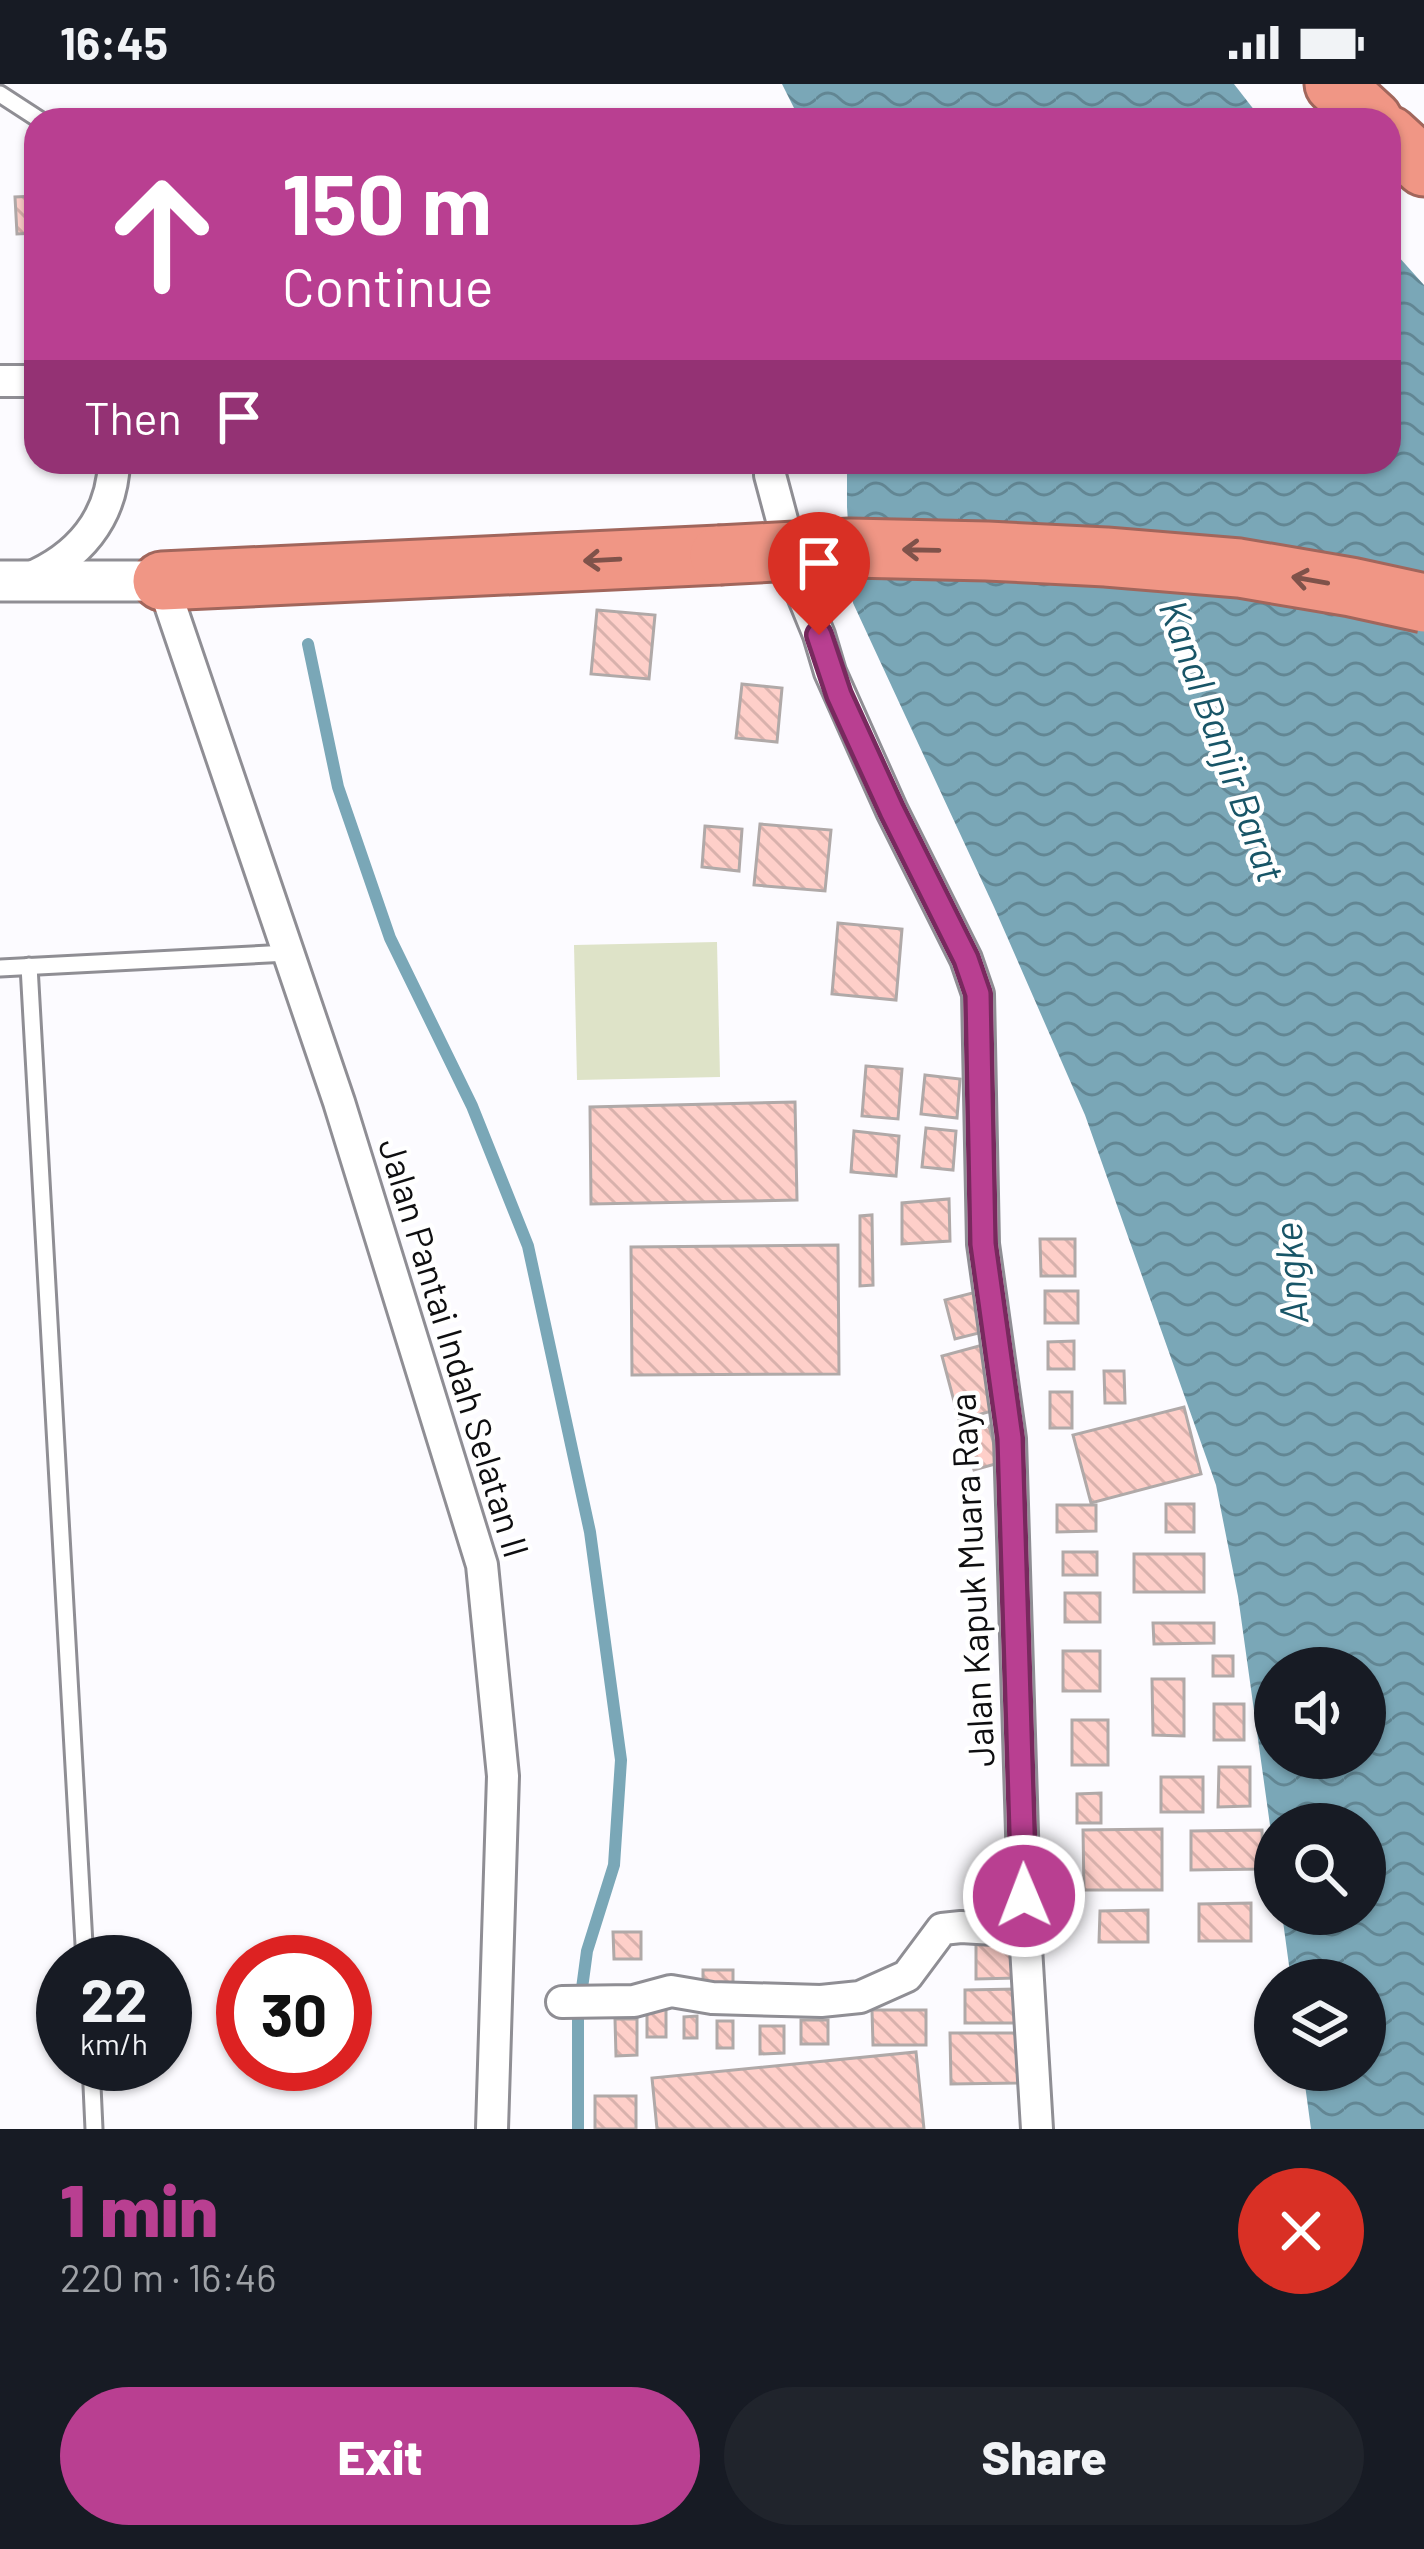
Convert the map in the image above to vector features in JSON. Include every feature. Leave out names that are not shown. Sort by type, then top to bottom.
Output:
[{"type":"highway","points":[[1334,84],[1360,108]]},
{"type":"highway","points":[[1401,146],[1424,167]]},
{"type":"highway","points":[[168,599],[850,548],[1106,557],[1239,568],[1351,586],[1424,604]]},
{"type":"street","points":[[12,580],[52,568],[76,550],[96,526],[109,498],[112,474]]},
{"type":"street","name":"Jalan Kapuk Muara Raya","points":[[770,474],[800,592],[830,673],[966,959],[978,994],[983,1244],[1010,1438],[1025,1931],[1037,2129]]},
{"type":"street","points":[[12,580],[168,599]]},
{"type":"street","name":"Jalan Pantai Indah Selatan II","points":[[168,599],[339,1102],[482,1565],[503,1776],[492,2129]]},
{"type":"street","points":[[578,2002],[634,2002],[671,1991],[712,1999],[860,1997],[907,1976],[942,1929],[1025,1931]]},
{"type":"lane","points":[[0,968],[288,953]]},
{"type":"lane","points":[[29,966],[83,1935]]},
{"type":"lane","points":[[92,2091],[94,2129]]},
{"type":"green space","points":[[717,942],[720,1077],[577,1080],[574,945]]},
{"type":"water","points":[[782,84],[1234,84],[1253,108],[794,108]]},
{"type":"water","points":[[1401,259],[1424,285],[1424,2129],[1311,2129],[1306,2091],[1386,2091],[1386,1959],[1288,1959],[1285,1935],[1386,1935],[1386,1803],[1267,1803],[1264,1779],[1386,1779],[1386,1647],[1254,1647],[1254,1711],[1216,1485],[1085,1115],[853,603],[847,474],[1401,474]]},
{"type":"building","points":[[15,197],[24,197],[24,234],[17,234]]},
{"type":"building","points":[[597,610],[655,615],[649,679],[591,674]]},
{"type":"building","points":[[742,684],[782,688],[777,742],[736,738]]},
{"type":"building","points":[[760,824],[831,830],[825,891],[754,885]]},
{"type":"building","points":[[705,826],[742,829],[739,871],[702,867]]},
{"type":"building","points":[[838,923],[902,929],[896,1000],[832,994]]},
{"type":"building","points":[[866,1066],[902,1069],[898,1119],[862,1116]]},
{"type":"building","points":[[925,1075],[960,1079],[957,1118],[921,1114]]},
{"type":"building","points":[[795,1102],[797,1200],[591,1204],[590,1107]]},
{"type":"building","points":[[926,1128],[956,1131],[953,1170],[922,1167]]},
{"type":"building","points":[[854,1131],[899,1136],[896,1176],[851,1172]]},
{"type":"building","points":[[949,1199],[950,1241],[902,1244],[902,1203]]},
{"type":"building","points":[[872,1215],[873,1285],[860,1286],[860,1216]]},
{"type":"building","points":[[1040,1239],[1075,1239],[1075,1276],[1041,1276]]},
{"type":"building","points":[[838,1245],[839,1374],[632,1375],[631,1247]]},
{"type":"building","points":[[980,1291],[991,1330],[955,1339],[945,1300]]},
{"type":"building","points":[[1045,1291],[1078,1291],[1078,1323],[1045,1323]]},
{"type":"building","points":[[1074,1341],[1074,1369],[1048,1369],[1048,1342]]},
{"type":"building","points":[[986,1344],[1003,1408],[959,1420],[942,1356]]},
{"type":"building","points":[[1104,1371],[1124,1371],[1125,1403],[1105,1403]]},
{"type":"building","points":[[1050,1392],[1072,1392],[1072,1428],[1050,1428]]},
{"type":"building","points":[[1184,1407],[1201,1474],[1091,1503],[1073,1435]]},
{"type":"building","points":[[989,1426],[999,1463],[974,1470],[963,1433]]},
{"type":"building","points":[[1166,1504],[1194,1504],[1194,1532],[1166,1532]]},
{"type":"building","points":[[1057,1505],[1096,1505],[1096,1531],[1057,1532]]},
{"type":"building","points":[[1063,1552],[1097,1552],[1097,1575],[1063,1575]]},
{"type":"building","points":[[1134,1554],[1204,1554],[1204,1592],[1134,1592]]},
{"type":"building","points":[[1065,1593],[1100,1593],[1100,1622],[1065,1622]]},
{"type":"building","points":[[1153,1623],[1214,1623],[1214,1643],[1154,1644]]},
{"type":"building","points":[[1063,1651],[1100,1651],[1100,1691],[1063,1691]]},
{"type":"building","points":[[1213,1656],[1233,1656],[1233,1676],[1213,1676]]},
{"type":"building","points":[[1152,1679],[1184,1679],[1184,1736],[1153,1735]]},
{"type":"building","points":[[1214,1704],[1244,1704],[1244,1740],[1214,1740]]},
{"type":"building","points":[[1072,1720],[1108,1720],[1108,1765],[1072,1765]]},
{"type":"building","points":[[1219,1767],[1250,1767],[1250,1806],[1218,1807]]},
{"type":"building","points":[[1161,1777],[1203,1777],[1203,1812],[1161,1812]]},
{"type":"building","points":[[1101,1793],[1101,1823],[1077,1823],[1077,1794]]},
{"type":"building","points":[[1162,1829],[1162,1890],[1084,1890],[1083,1830]]},
{"type":"building","points":[[1254,1830],[1254,1869],[1191,1870],[1191,1831]]},
{"type":"building","points":[[1251,1903],[1251,1941],[1199,1941],[1199,1904]]},
{"type":"building","points":[[1148,1910],[1148,1942],[1099,1942],[1100,1911]]},
{"type":"building","points":[[613,1932],[641,1932],[641,1959],[614,1959]]},
{"type":"building","points":[[1021,1942],[1021,1978],[976,1979],[976,1943]]},
{"type":"building","points":[[703,1970],[733,1970],[733,1990],[703,1991]]},
{"type":"building","points":[[1017,1989],[1017,2023],[965,2023],[965,1990]]},
{"type":"building","points":[[647,2003],[666,2003],[666,2037],[647,2037]]},
{"type":"building","points":[[872,2010],[926,2010],[926,2045],[873,2045]]},
{"type":"building","points":[[697,2016],[697,2038],[684,2038],[684,2017]]},
{"type":"building","points":[[615,2019],[637,2019],[637,2055],[616,2056]]},
{"type":"building","points":[[801,2020],[828,2020],[828,2044],[801,2044]]},
{"type":"building","points":[[717,2021],[733,2021],[733,2048],[717,2048]]},
{"type":"building","points":[[760,2026],[784,2026],[784,2053],[760,2054]]},
{"type":"building","points":[[950,2033],[1019,2033],[1019,2083],[951,2084]]},
{"type":"building","points":[[916,2052],[924,2129],[657,2129],[652,2078]]},
{"type":"building","points":[[595,2096],[636,2096],[636,2129],[595,2129]]},
{"type":"waterway","points":[[308,644],[338,787],[390,938],[472,1106],[528,1246],[590,1532],[621,1760],[614,1865],[587,1951],[578,2018],[578,2129]]},
{"type":"route","points":[[819,635],[839,695],[966,959],[978,994],[983,1244],[1010,1438],[1024,1896]]},
{"type":"water label","name":"Kanal Banjir Barat","points":[[1222,741]]},
{"type":"water label","name":"Angke","points":[[1291,1273]]}]
